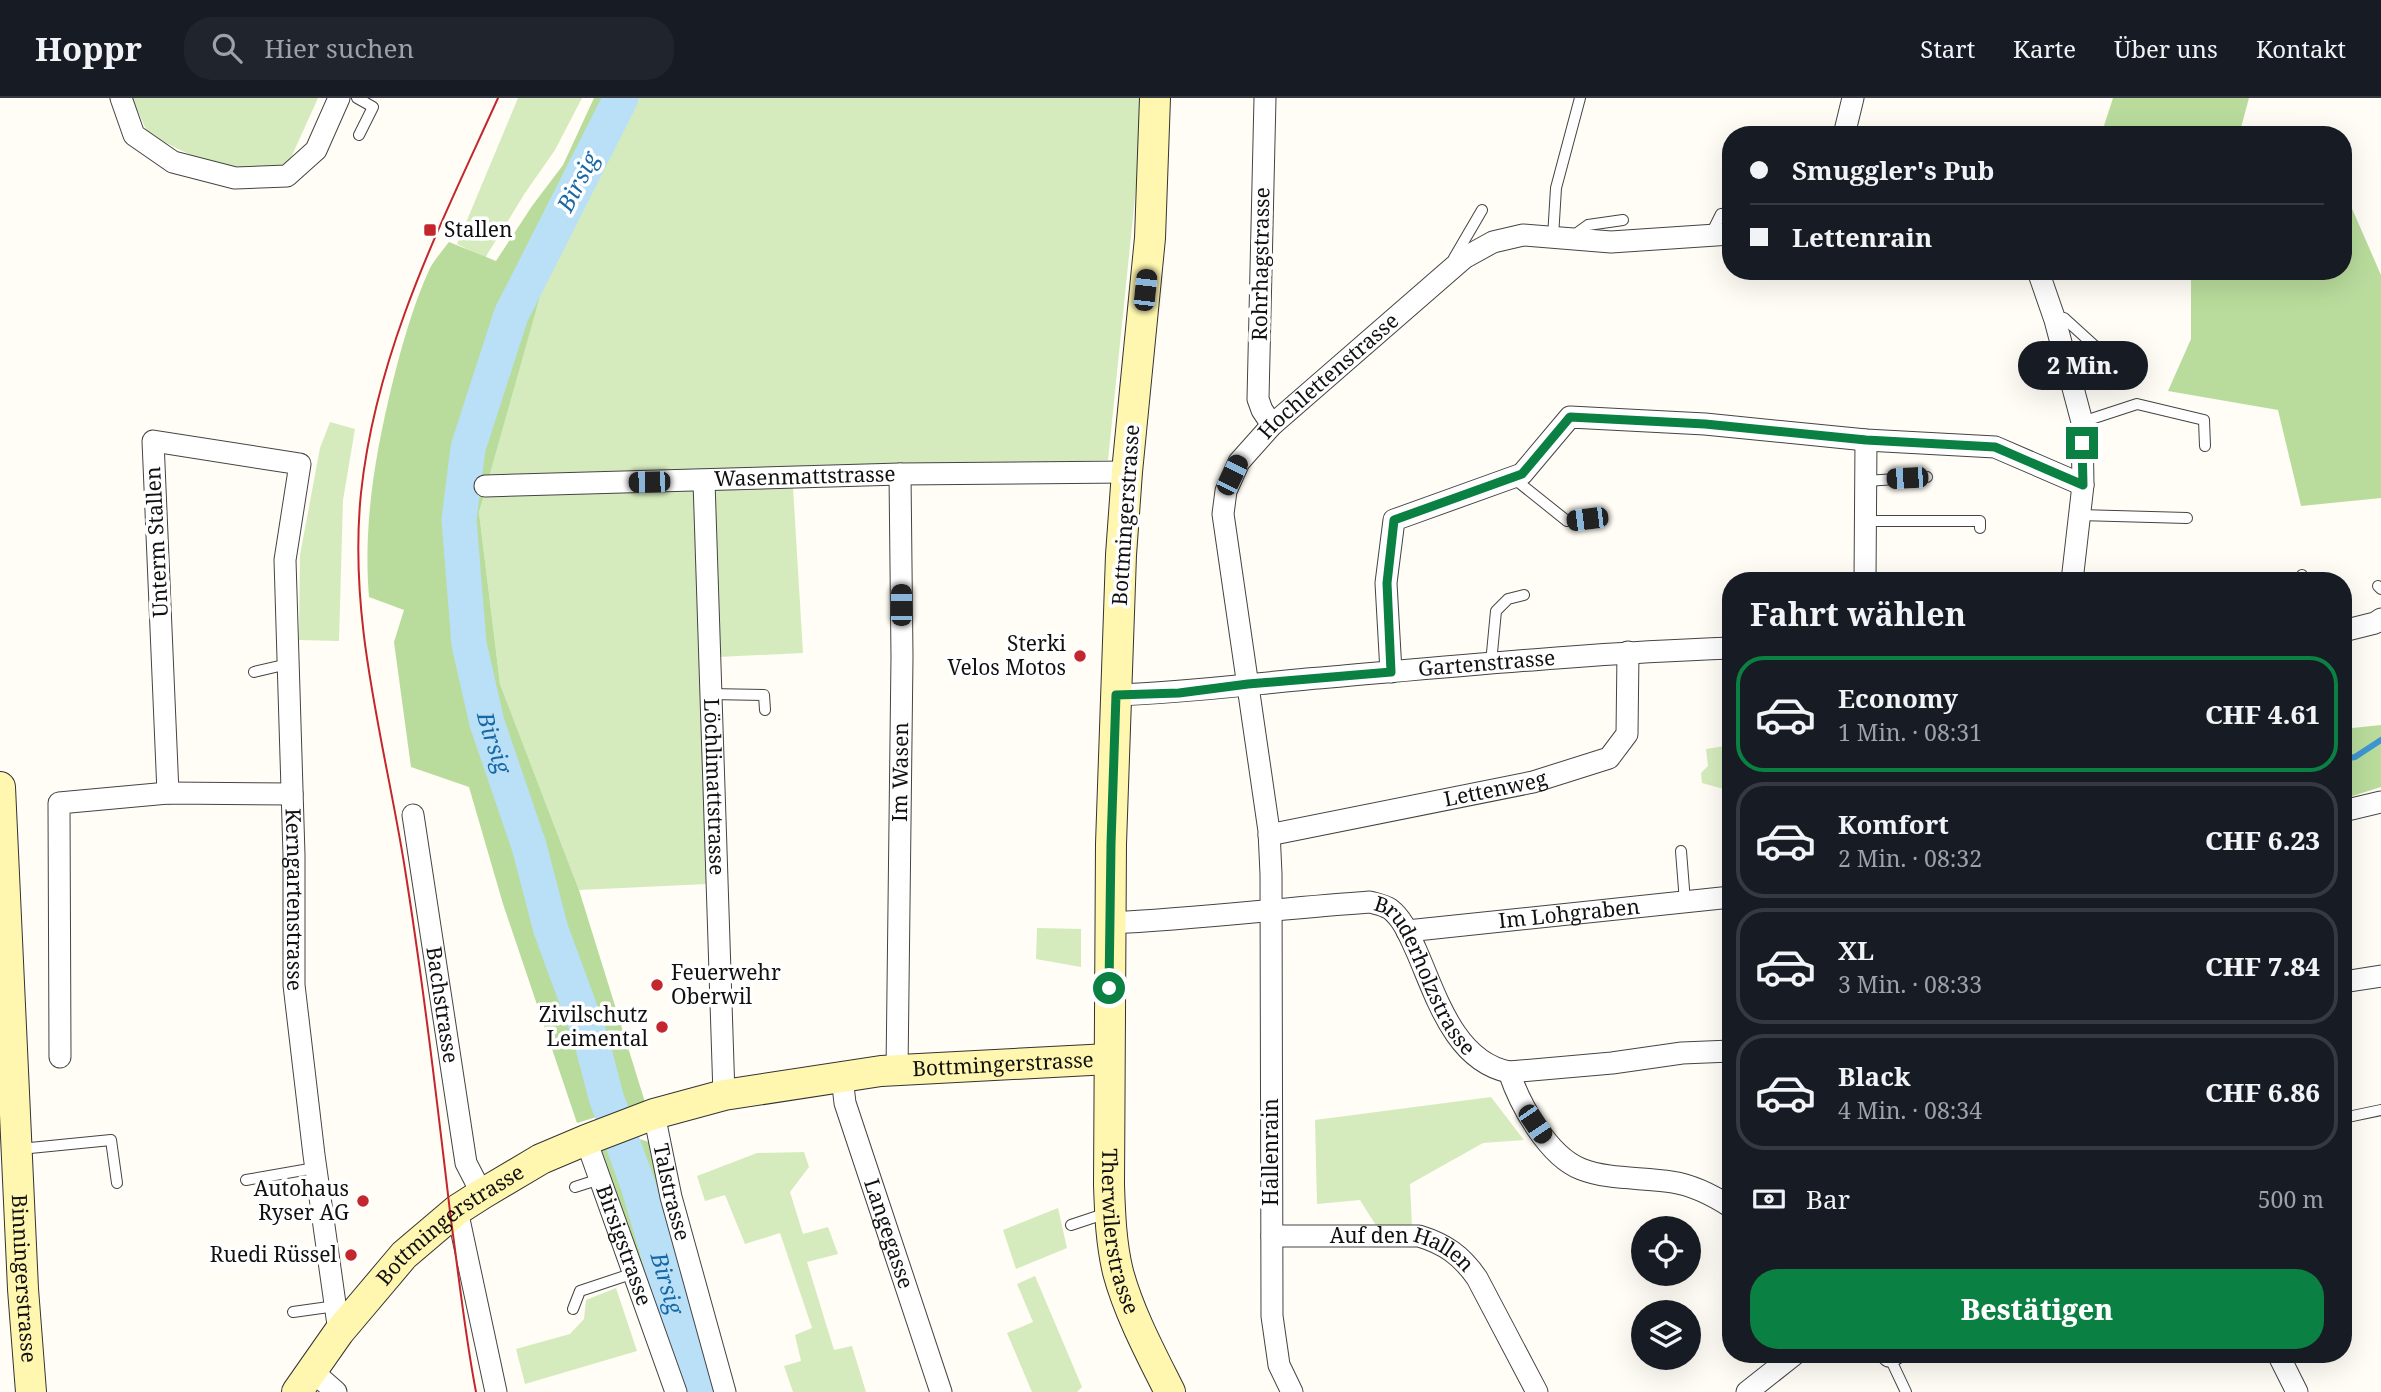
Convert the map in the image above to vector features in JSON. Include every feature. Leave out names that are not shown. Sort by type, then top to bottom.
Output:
[{"type":"main road","name":"Bottmingerstrasse","points":[[304,1381],[337,1319],[404,1255],[457,1210],[482,1194],[541,1159],[586,1140],[654,1114],[724,1095],[897,1071],[1109,1059],[1116,695],[1127,472],[1150,237],[1155,98]]},
{"type":"main road","name":"Binningerstrasse","points":[[0,787],[31,1392]]},
{"type":"main road","name":"Therwilerstrasse","points":[[1109,1059],[1110,1212],[1118,1271],[1125,1293],[1170,1392]]},
{"type":"street","points":[[121,98],[134,135],[173,162],[234,178],[287,176],[316,150],[340,98]]},
{"type":"street","name":"Rohrhagstrasse","points":[[1265,98],[1258,399],[1272,425]]},
{"type":"street","points":[[1846,126],[1853,98]]},
{"type":"street","name":"Hochlettenstrasse","points":[[1270,909],[1269,835],[1223,514],[1226,491],[1239,462],[1272,425],[1464,258],[1493,242],[1523,236],[1611,242],[1720,235]]},
{"type":"street","points":[[2041,280],[2055,320],[2082,422],[2083,485],[2073,572]]},
{"type":"street","points":[[1391,672],[1387,583],[1394,520],[1522,474],[1570,417],[1705,424],[1866,440],[1995,447],[2083,485]]},
{"type":"street","points":[[1865,572],[1866,440]]},
{"type":"street","name":"Unterm Stallen","points":[[168,793],[153,441],[300,464]]},
{"type":"street","name":"Kerngartenstrasse","points":[[300,464],[285,560],[294,985],[315,1168],[337,1319]]},
{"type":"street","name":"Wasenmattstrasse","points":[[485,486],[900,474],[1127,472]]},
{"type":"street","name":"Im Wasen","points":[[897,1071],[902,657],[900,474]]},
{"type":"street","name":"Löchlimattstrasse","points":[[704,481],[724,1095]]},
{"type":"street","points":[[2352,629],[2381,619]]},
{"type":"street","name":"Gartenstrasse","points":[[1116,695],[1179,693],[1248,684],[1628,652],[1722,648]]},
{"type":"street","name":"Lettenweg","points":[[1269,835],[1533,782],[1609,758],[1627,734],[1628,652]]},
{"type":"street","points":[[60,1057],[59,803],[168,793],[292,794]]},
{"type":"street","points":[[2352,809],[2381,802]]},
{"type":"street","name":"Bachstrasse","points":[[413,815],[467,1163],[482,1194]]},
{"type":"street","name":"Im Lohgraben","points":[[1407,931],[1722,898]]},
{"type":"street","name":"Bruderholzstrasse","points":[[1110,923],[1188,919],[1270,909],[1370,902],[1390,909],[1407,931],[1436,995],[1462,1042],[1480,1061],[1494,1069],[1510,1072],[1612,1063],[1682,1053],[1722,1051]]},
{"type":"street","name":"Hallenrain","points":[[1270,909],[1272,1316],[1279,1365],[1292,1392]]},
{"type":"street","points":[[2352,980],[2381,975]]},
{"type":"street","points":[[1510,1072],[1525,1110],[1545,1139],[1579,1169],[1596,1174],[1674,1182],[1722,1201]]},
{"type":"street","name":"Langegasse","points":[[842,1077],[845,1103],[941,1392]]},
{"type":"street","name":"Talstrasse","points":[[654,1114],[671,1197],[725,1392]]},
{"type":"street","name":"Birsigstrasse","points":[[586,1140],[676,1392]]},
{"type":"street","points":[[457,1210],[496,1392]]},
{"type":"street","name":"Auf den Hallen","points":[[1272,1236],[1419,1236],[1442,1244],[1465,1261],[1477,1278],[1537,1392]]},
{"type":"street","points":[[1747,1392],[1784,1363]]},
{"type":"street","points":[[2282,1363],[2297,1392]]},
{"type":"street","points":[[304,1381],[336,1392]]},
{"type":"lane","points":[[357,98],[373,107],[359,135]]},
{"type":"lane","points":[[1580,98],[1556,188],[1560,238],[1588,225],[1623,220]]},
{"type":"lane","points":[[1444,276],[1482,210]]},
{"type":"lane","points":[[1720,235],[1722,214]]},
{"type":"lane","points":[[2055,320],[2064,318],[2097,348]]},
{"type":"lane","points":[[2082,422],[2137,404],[2204,420],[2205,446]]},
{"type":"lane","points":[[1512,477],[1567,521],[1587,519]]},
{"type":"lane","points":[[1866,481],[1927,477]]},
{"type":"lane","points":[[2080,514],[2188,518]]},
{"type":"lane","points":[[1866,521],[1980,521],[1980,528]]},
{"type":"lane","points":[[1491,663],[1496,611],[1507,599],[1524,595]]},
{"type":"lane","points":[[254,672],[288,664]]},
{"type":"lane","points":[[710,694],[764,695],[765,710]]},
{"type":"lane","points":[[1681,851],[1685,902]]},
{"type":"lane","points":[[2352,1116],[2381,1110]]},
{"type":"lane","points":[[17,1149],[111,1140],[117,1183]]},
{"type":"lane","points":[[246,1180],[315,1168]]},
{"type":"lane","points":[[575,1187],[600,1178]]},
{"type":"lane","points":[[1071,1225],[1110,1212]]},
{"type":"lane","points":[[573,1309],[580,1291],[634,1273]]},
{"type":"lane","points":[[293,1312],[337,1319]]},
{"type":"lane","points":[[1893,1363],[1906,1392]]},
{"type":"green space","points":[[132,98],[318,98],[285,171],[209,164],[148,134]]},
{"type":"green space","points":[[518,98],[582,98],[555,150],[485,258],[457,244]]},
{"type":"green space","points":[[594,98],[636,98],[541,293],[479,512],[500,684],[579,890],[645,1102],[577,1123],[503,904],[469,787],[411,767],[394,642],[404,610],[369,597],[368,543],[372,490],[386,411],[408,325],[430,268],[449,242],[496,261],[563,165]]},
{"type":"green space","points":[[636,98],[1140,98],[1141,139],[1108,460],[695,475],[707,884],[579,890],[500,684],[479,512],[541,293]]},
{"type":"green space","points":[[2113,98],[2249,98],[2241,126],[2104,126]]},
{"type":"green space","points":[[2352,209],[2381,275],[2381,498],[2301,506],[2278,410],[2168,391],[2191,339],[2191,280],[2352,280]]},
{"type":"green space","points":[[330,422],[355,429],[343,500],[339,641],[299,640],[300,555],[320,448]]},
{"type":"green space","points":[[793,487],[803,653],[718,657],[711,489]]},
{"type":"green space","points":[[2381,725],[2381,787],[2352,796],[2352,728]]},
{"type":"green space","points":[[1722,746],[1722,789],[1702,783],[1701,773],[1708,766],[1706,749]]},
{"type":"green space","points":[[1037,928],[1081,929],[1081,967],[1036,959]]},
{"type":"green space","points":[[1491,1097],[1524,1140],[1483,1143],[1410,1184],[1412,1226],[1377,1227],[1360,1200],[1317,1204],[1315,1120]]},
{"type":"green space","points":[[627,1135],[652,1143],[717,1392],[682,1392],[599,1152]]},
{"type":"green space","points":[[804,1152],[809,1167],[790,1192],[803,1234],[828,1227],[838,1254],[807,1262],[834,1350],[852,1346],[866,1392],[793,1392],[784,1366],[801,1361],[795,1335],[812,1328],[780,1233],[745,1244],[725,1195],[705,1201],[697,1176],[757,1153]]},
{"type":"green space","points":[[1058,1208],[1067,1248],[1016,1269],[1003,1230]]},
{"type":"green space","points":[[1035,1276],[1082,1387],[1077,1392],[1032,1392],[1007,1333],[1033,1322],[1017,1284]]},
{"type":"green space","points":[[616,1288],[637,1351],[525,1384],[516,1349],[570,1334],[584,1319],[586,1300]]},
{"type":"waterway","name":"Birsig","points":[[621,98],[511,315],[468,448],[459,520],[469,644],[487,723],[529,846],[551,930],[591,1039],[606,1097],[638,1185],[702,1392]]},
{"type":"waterway","points":[[2352,758],[2381,740]]},
{"type":"tram line","points":[[476,1392],[462,1306],[411,907],[370,679],[359,587],[358,540],[361,493],[369,441],[396,339],[433,242],[498,98]]},
{"type":"place","name":"Stallen","points":[[430,230]]},
{"type":"place","name":"Sterki Velos Motos","points":[[1080,656]]},
{"type":"place","name":"Feuerwehr Oberwil","points":[[657,985]]},
{"type":"place","name":"Zivilschutz Leimental","points":[[662,1027]]},
{"type":"place","name":"Autohaus Ryser AG","points":[[363,1201]]},
{"type":"place","name":"Ruedi Rüssel","points":[[351,1255]]},
{"type":"route","points":[[1109,988],[1116,695],[1179,693],[1248,684],[1391,672],[1387,583],[1394,520],[1522,474],[1570,417],[1705,424],[1866,440],[1995,447],[2083,485],[2082,443]]}]
